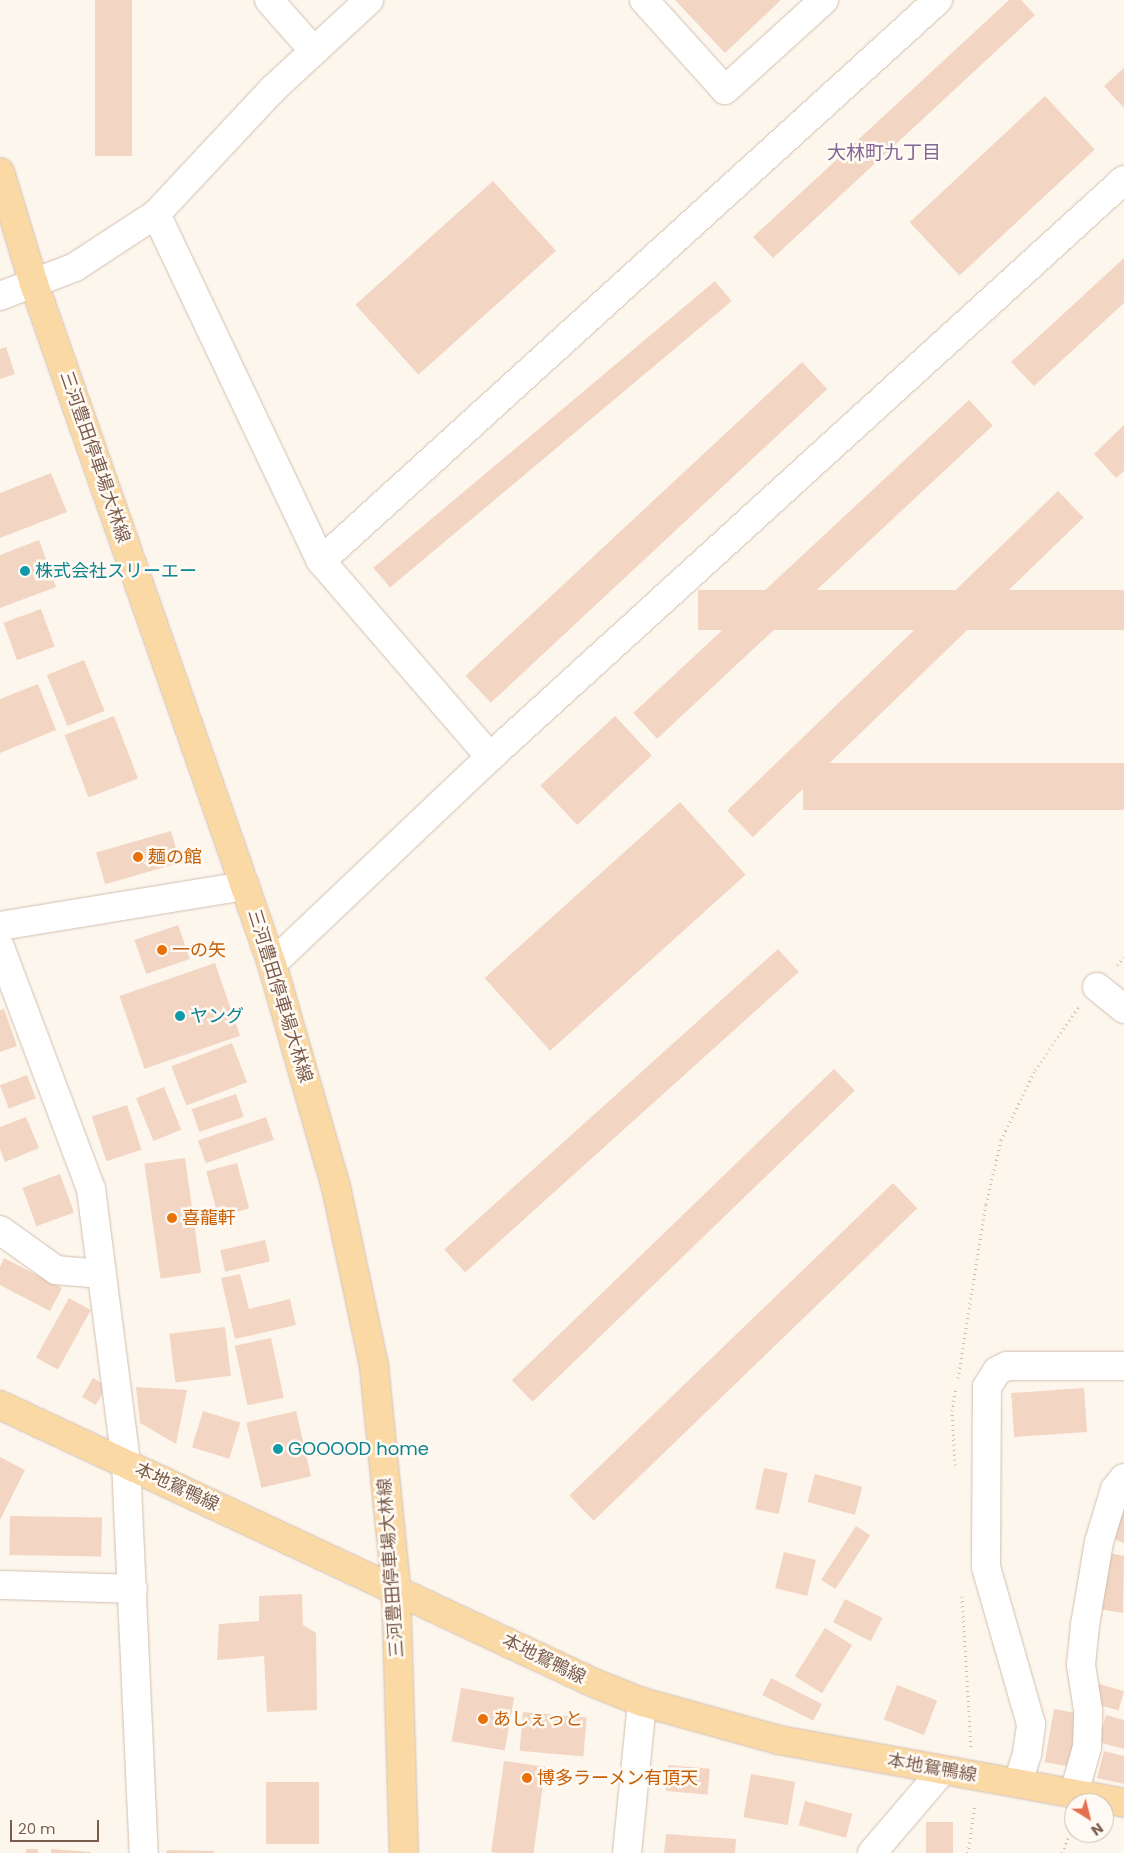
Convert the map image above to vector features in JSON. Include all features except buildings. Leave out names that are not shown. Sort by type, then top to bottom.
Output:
[{"type":"main road","name":"三河豊田停車場大林線","points":[[0,172],[34,284],[272,964],[336,1187],[374,1366],[396,1588],[404,1853]]},
{"type":"main road","name":"本地鴛鴨線","points":[[0,1405],[396,1588],[594,1683],[642,1702],[780,1740],[942,1771],[979,1788],[1018,1783],[1124,1802]]},
{"type":"street","points":[[269,0],[314,51]]},
{"type":"street","points":[[0,296],[75,267],[156,214],[273,89],[369,0]]},
{"type":"street","points":[[644,0],[725,90],[824,0]]},
{"type":"street","points":[[321,560],[938,0]]},
{"type":"street","points":[[272,964],[490,757],[1124,180]]},
{"type":"street","points":[[156,214],[321,560],[490,757]]},
{"type":"street","points":[[0,926],[245,886]]},
{"type":"street","points":[[0,946],[91,1189],[126,1463],[144,1853]]},
{"type":"street","points":[[1097,988],[1124,1009]]},
{"type":"street","points":[[0,1230],[56,1270],[102,1274]]},
{"type":"street","points":[[1018,1783],[1028,1754],[1031,1724],[986,1567],[987,1387],[997,1371],[1007,1366],[1124,1366]]},
{"type":"street","points":[[1062,1791],[1087,1747],[1088,1710],[1081,1665],[1084,1625],[1099,1542],[1115,1489],[1124,1478]]},
{"type":"street","points":[[0,1585],[133,1589]]},
{"type":"street","points":[[627,1853],[642,1702]]},
{"type":"street","points":[[872,1853],[942,1771]]},
{"type":"path","points":[[986,1204],[1001,1140],[1035,1070],[1066,1023],[1124,957]]},
{"type":"path","points":[[968,1853],[979,1788]]},
{"type":"place","name":"株式会社スリーエー","points":[[25,571]]},
{"type":"place","name":"麺の館","points":[[138,857]]},
{"type":"place","name":"一の矢","points":[[162,950]]},
{"type":"place","name":"ヤング","points":[[180,1016]]},
{"type":"place","name":"喜龍軒","points":[[172,1218]]},
{"type":"place","name":"GOOOOD home","points":[[278,1449]]},
{"type":"place","name":"あしぇっと","points":[[483,1719]]},
{"type":"place","name":"博多ラーメン有頂天","points":[[527,1778]]},
{"type":"district","name":"大林町九丁目","points":[[884,153]]}]
